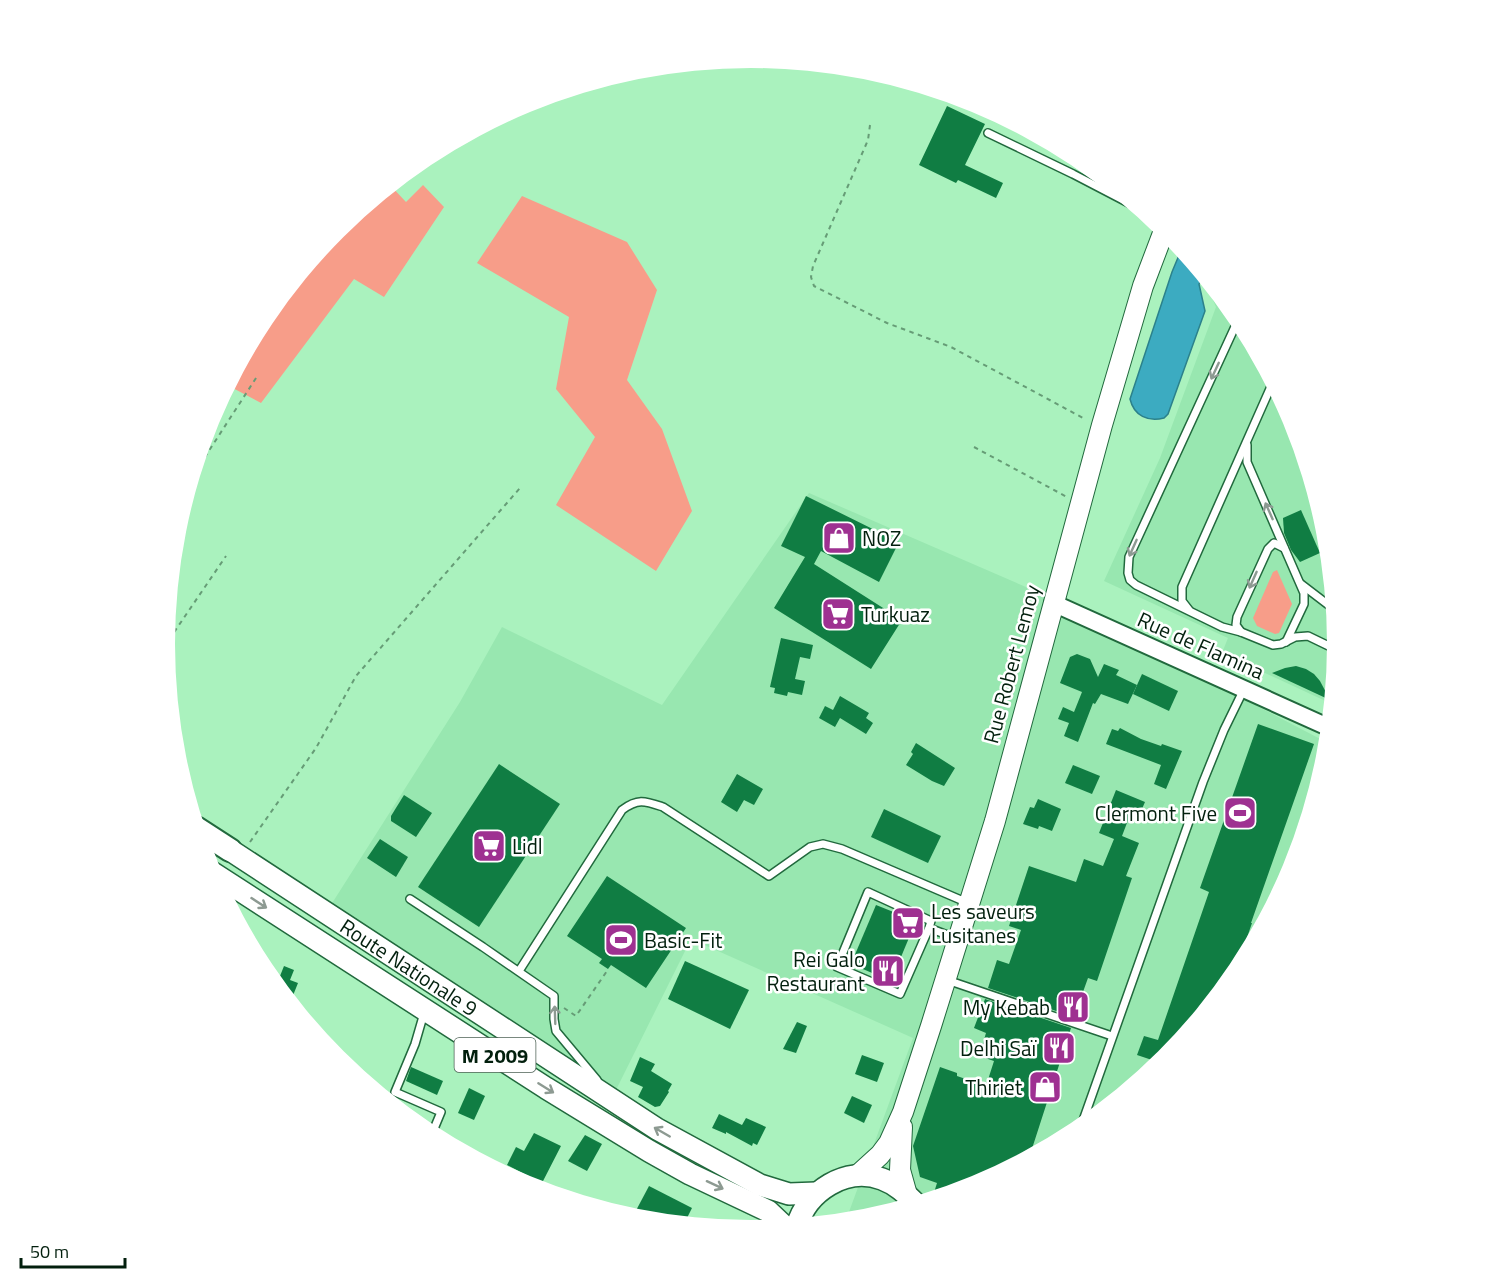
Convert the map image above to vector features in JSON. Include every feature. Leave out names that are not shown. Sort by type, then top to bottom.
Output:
[{"type":"highway","name":"Route Nationale 9","points":[[207,835],[234,853]]},
{"type":"main road","name":"Rue Robert Lemoy","points":[[858,1175],[880,1155],[889,1143],[903,1112],[994,820],[1102,425],[1143,286],[1161,238]]},
{"type":"main road","name":"Route Nationale 9","points":[[234,853],[657,1129],[760,1185],[789,1194],[816,1193]]},
{"type":"main road","name":"M 2009","points":[[226,881],[424,1010],[649,1151],[690,1174],[768,1211],[777,1219]]},
{"type":"main road","name":"Rue Robert Lemoy","points":[[903,1112],[900,1170],[911,1198]]},
{"type":"main road","points":[[801,1218],[816,1193],[829,1184],[858,1175],[882,1179],[896,1185],[910,1198]]},
{"type":"street","name":"Rue de Flamina","points":[[1053,603],[1322,724]]},
{"type":"lane","points":[[988,133],[1109,193]]},
{"type":"lane","points":[[1234,330],[1129,557],[1130,580],[1222,627],[1273,645],[1295,637],[1308,636],[1328,646]]},
{"type":"lane","points":[[1190,612],[1182,601],[1182,587],[1269,391]]},
{"type":"lane","points":[[1248,436],[1247,462],[1305,598],[1286,642]]},
{"type":"lane","points":[[1241,632],[1236,625],[1237,617],[1268,549],[1274,543],[1286,550]]},
{"type":"lane","points":[[1300,583],[1326,603]]},
{"type":"lane","points":[[1086,1113],[1203,782],[1244,689]]},
{"type":"lane","points":[[519,971],[622,810],[634,802],[648,802],[663,807],[769,876],[810,847],[823,844],[842,849],[969,903]]},
{"type":"lane","points":[[868,892],[931,921],[929,928],[900,994],[837,968],[868,892]]},
{"type":"lane","points":[[410,899],[554,996],[556,1031],[589,1071],[626,1109]]},
{"type":"lane","points":[[929,928],[958,939]]},
{"type":"lane","points":[[945,979],[1112,1036]]},
{"type":"lane","points":[[424,1010],[415,1044],[395,1092],[441,1112],[435,1126]]},
{"type":"path","points":[[870,125],[868,140],[816,258],[811,277],[814,286],[887,323],[951,347],[1085,419],[1102,425]]},
{"type":"path","points":[[207,454],[258,375]]},
{"type":"path","points":[[974,447],[1080,503]]},
{"type":"path","points":[[234,853],[316,748],[356,676],[520,488]]},
{"type":"path","points":[[175,629],[226,556]]},
{"type":"path","points":[[561,1013],[563,1008],[576,1016],[607,971]]},
{"type":"shaded area","points":[[423,185],[444,207],[384,297],[354,279],[261,403],[234,389],[272,324],[294,293],[343,236],[371,211],[395,191],[406,202]]},
{"type":"shaded area","points":[[522,196],[627,242],[657,290],[627,380],[662,429],[692,511],[656,571],[556,505],[595,437],[556,389],[569,317],[477,263]]},
{"type":"shaded area","points":[[1213,300],[1250,356],[1268,389],[1284,423],[1308,495],[1323,569],[1326,606],[1328,644],[1324,701],[1222,653],[1228,638],[1104,581],[1160,458],[1216,307]]},
{"type":"shaded area","points":[[809,493],[1049,597],[1319,738],[1308,793],[1297,829],[1268,899],[1230,964],[1208,995],[1159,1052],[1102,1101],[1039,1143],[1006,1161],[936,1190],[900,1201],[849,1212],[913,1038],[691,939],[613,1096],[322,919],[460,702],[502,627],[662,705]]},
{"type":"shaded area","points":[[1277,570],[1292,604],[1279,633],[1275,634],[1257,626],[1253,618],[1273,572]]},
{"type":"water","points":[[1178,257],[1200,283],[1205,311],[1168,414],[1164,418],[1152,419],[1138,414],[1130,399]]},
{"type":"building","points":[[947,106],[985,124],[965,165],[1003,183],[996,198],[958,180],[956,183],[919,165]]},
{"type":"building","points":[[806,496],[899,542],[879,582],[821,551],[814,564],[902,620],[871,669],[774,608],[805,557],[781,546]]},
{"type":"building","points":[[1301,510],[1320,553],[1300,562],[1291,550],[1284,533],[1283,518]]},
{"type":"building","points":[[781,638],[813,645],[810,659],[800,657],[795,679],[805,681],[802,695],[788,692],[787,696],[774,693],[775,688],[770,687]]},
{"type":"building","points":[[1077,654],[1090,659],[1098,677],[1104,664],[1119,670],[1116,675],[1137,685],[1128,704],[1101,694],[1095,704],[1093,703],[1078,742],[1064,736],[1069,723],[1058,719],[1063,707],[1074,712],[1082,692],[1060,683],[1070,657]]},
{"type":"building","points":[[1296,666],[1314,674],[1325,691],[1325,698],[1272,673]]},
{"type":"building","points":[[1142,674],[1178,691],[1169,711],[1133,694]]},
{"type":"building","points":[[840,696],[869,713],[866,718],[873,723],[866,734],[840,718],[835,727],[819,718],[825,706],[833,710]]},
{"type":"building","points":[[1258,724],[1314,744],[1248,936],[1208,995],[1151,1060],[1137,1055],[1144,1036],[1158,1040],[1209,892],[1200,888]]},
{"type":"building","points":[[1120,728],[1141,739],[1182,751],[1166,789],[1154,784],[1161,765],[1106,744],[1112,729],[1118,731]]},
{"type":"building","points":[[916,743],[955,768],[944,786],[906,765],[913,754],[911,752]]},
{"type":"building","name":"Lidl","points":[[499,764],[560,804],[479,927],[418,887]]},
{"type":"building","points":[[1073,765],[1100,776],[1092,794],[1065,783]]},
{"type":"building","points":[[737,774],[763,789],[754,805],[744,800],[737,812],[721,802]]},
{"type":"building","points":[[1116,790],[1145,802],[1138,818],[1130,815],[1122,836],[1139,843],[1126,876],[1132,878],[1097,981],[1088,978],[1074,1017],[988,988],[997,960],[1009,964],[1021,930],[1009,926],[1029,866],[1076,882],[1084,859],[1103,866],[1114,839],[1099,833]]},
{"type":"building","points":[[404,795],[432,813],[416,837],[391,821],[391,816]]},
{"type":"building","points":[[1038,799],[1061,809],[1052,831],[1039,826],[1038,829],[1023,824],[1030,807],[1034,808]]},
{"type":"building","points":[[884,809],[941,836],[928,863],[871,837]]},
{"type":"building","points":[[380,839],[408,857],[396,877],[367,858]]},
{"type":"building","points":[[607,876],[686,928],[646,988],[611,965],[608,969],[599,963],[602,959],[567,936]]},
{"type":"building","points":[[876,905],[916,921],[891,981],[851,964]]},
{"type":"building","points":[[685,961],[749,990],[730,1029],[668,999]]},
{"type":"building","points":[[284,966],[294,970],[290,980],[298,983],[293,994],[280,976]]},
{"type":"building","points":[[985,999],[1071,1028],[1033,1146],[972,1177],[935,1190],[937,1183],[920,1177],[913,1146],[940,1067],[957,1073],[957,1076],[986,1086],[994,1061],[979,1056],[986,1033],[974,1028]]},
{"type":"building","points":[[797,1022],[807,1026],[796,1053],[783,1049]]},
{"type":"building","points":[[862,1055],[884,1063],[877,1082],[855,1074]]},
{"type":"building","points":[[640,1057],[655,1064],[651,1071],[672,1084],[660,1106],[655,1107],[638,1097],[643,1087],[630,1081]]},
{"type":"building","points":[[411,1067],[443,1081],[437,1095],[406,1081]]},
{"type":"building","points":[[469,1088],[485,1096],[474,1120],[458,1113]]},
{"type":"building","points":[[852,1096],[872,1105],[864,1123],[844,1113]]},
{"type":"building","points":[[719,1114],[742,1125],[746,1118],[766,1127],[757,1145],[753,1143],[752,1146],[726,1132],[726,1134],[712,1128]]},
{"type":"building","points":[[534,1133],[561,1146],[543,1182],[507,1165],[516,1147],[524,1151]]},
{"type":"building","points":[[585,1135],[602,1144],[587,1171],[568,1161]]},
{"type":"building","points":[[649,1186],[692,1208],[688,1217],[637,1209]]},
{"type":"place","name":"NOZ","points":[[839,538]]},
{"type":"place","name":"Turkuaz","points":[[838,614]]},
{"type":"place","name":"Clermont Five","points":[[1240,813]]},
{"type":"place","name":"Lidl","points":[[489,846]]},
{"type":"place","name":"Les saveurs Lusitanes","points":[[908,923]]},
{"type":"place","name":"Basic-Fit","points":[[621,940]]},
{"type":"place","name":"Rei Galo Restaurant","points":[[888,971]]},
{"type":"place","name":"My Kebab","points":[[1073,1007]]},
{"type":"place","name":"Delhi Saï","points":[[1059,1048]]},
{"type":"place","name":"Thiriet","points":[[1045,1087]]}]
